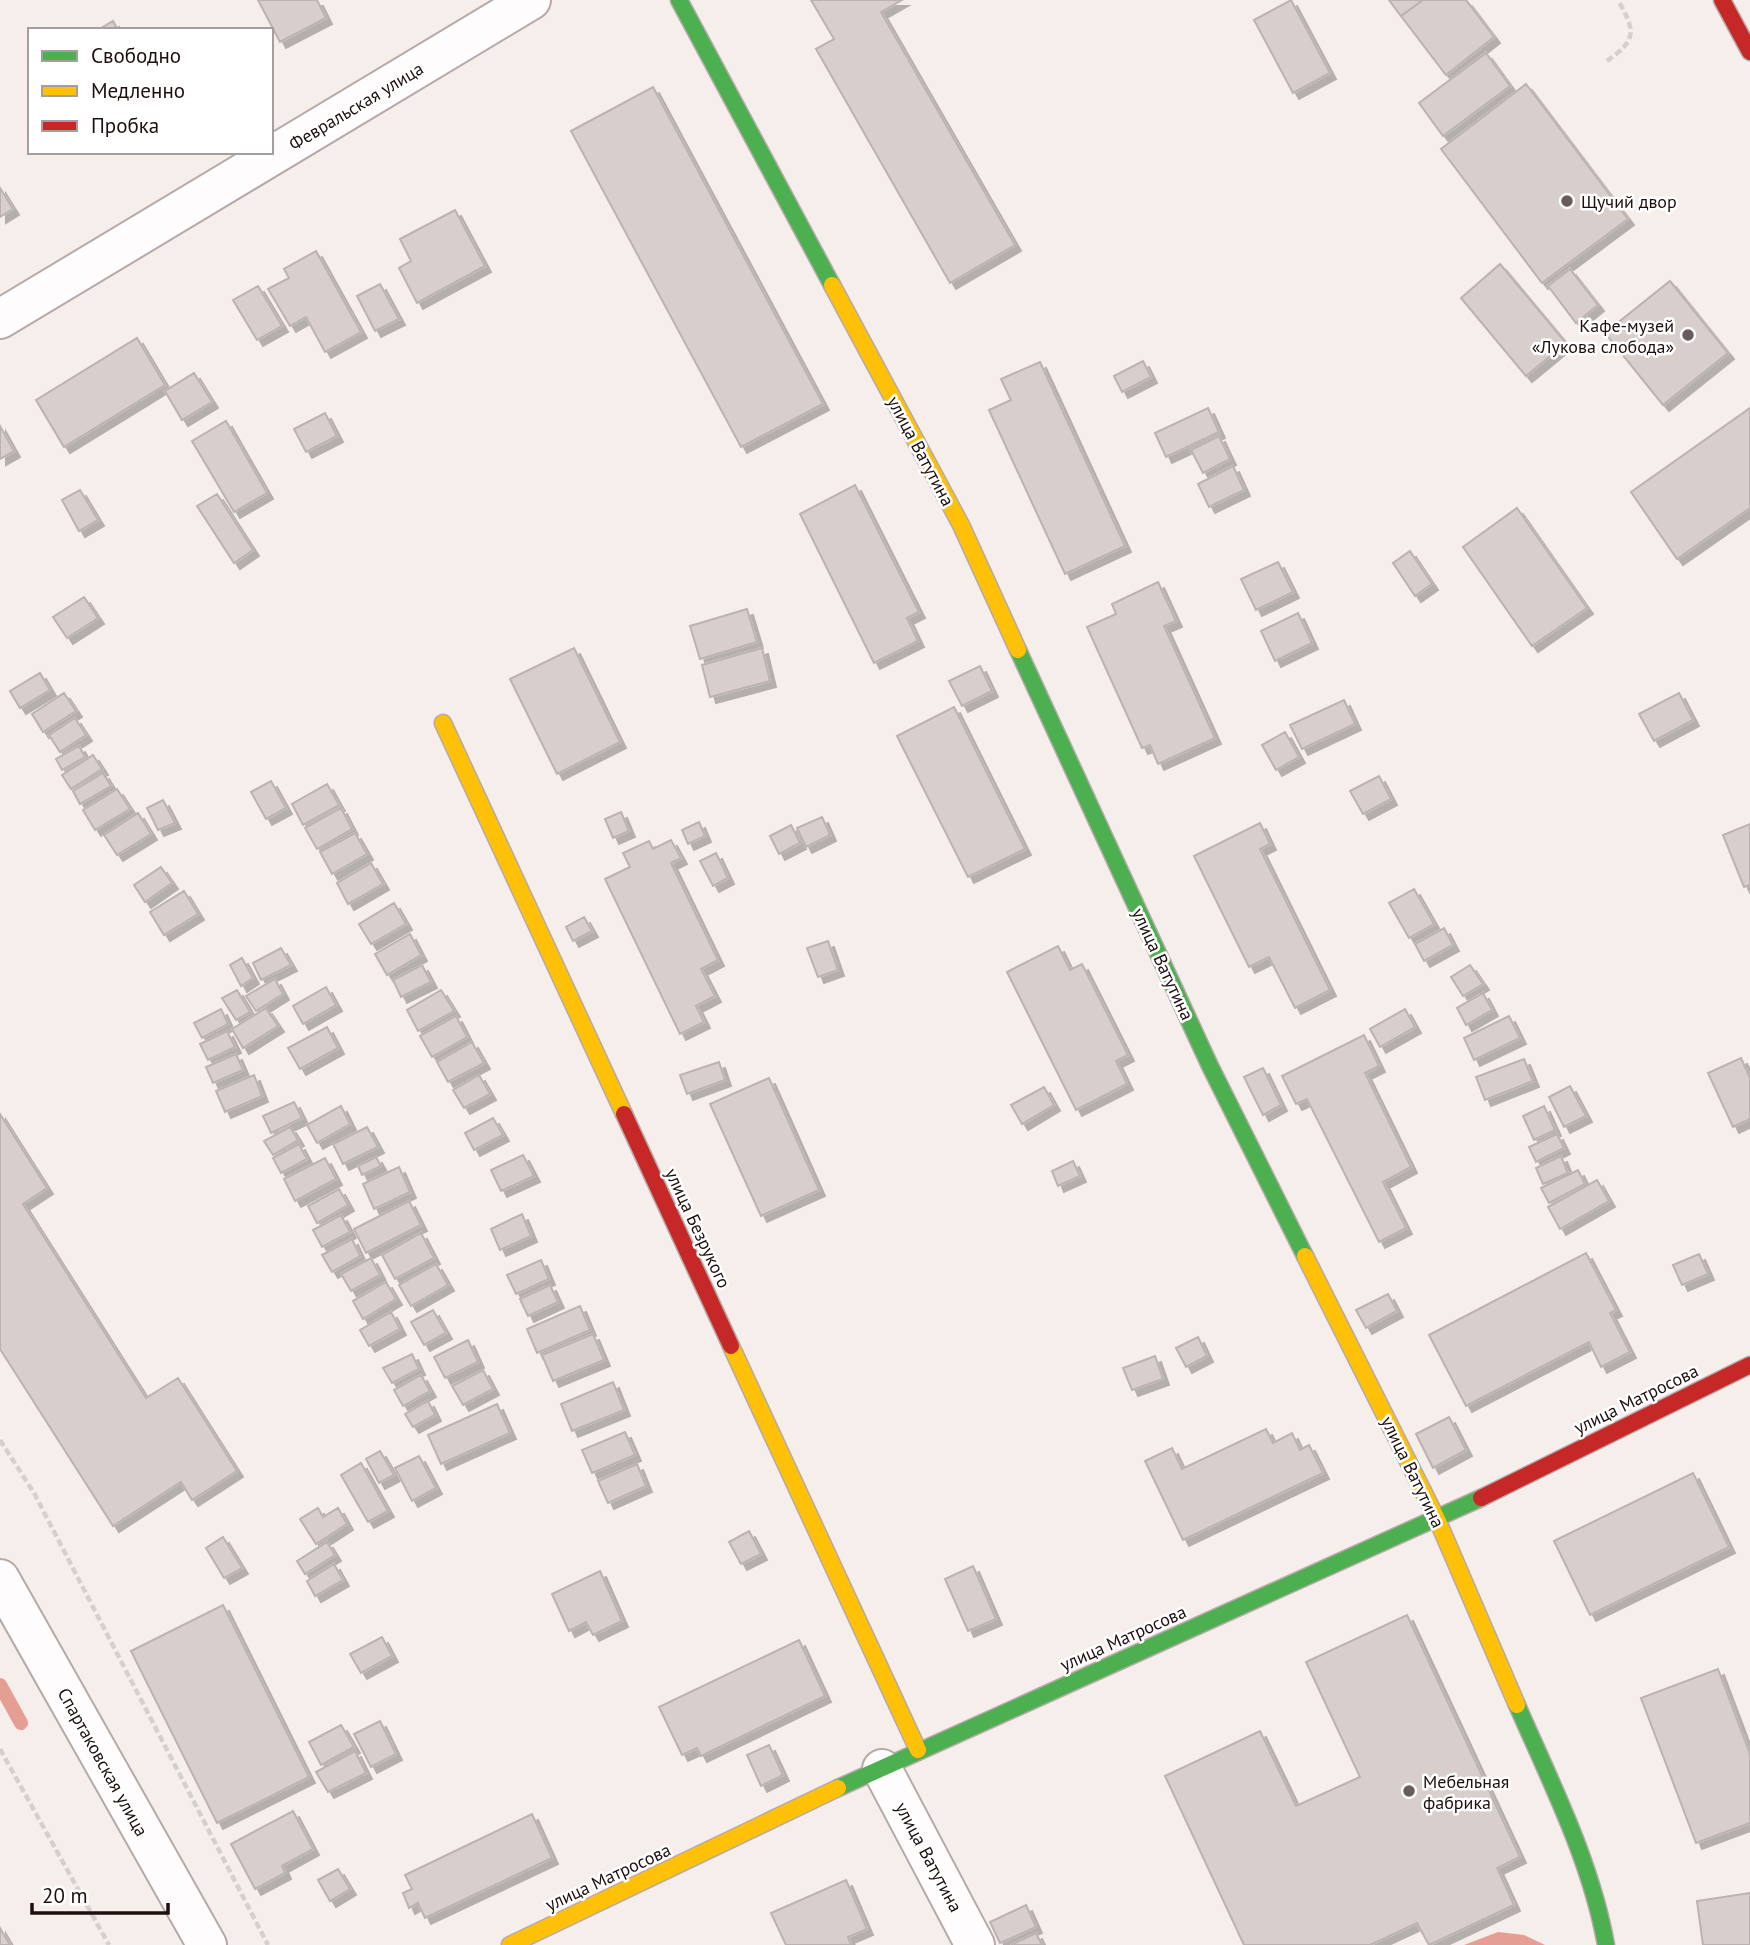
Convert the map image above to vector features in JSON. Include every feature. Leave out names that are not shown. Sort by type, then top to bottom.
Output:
[{"type":"main road","name":"улица Ватутина","points":[[680,0],[961,525],[1210,1066],[1437,1519],[1576,1841],[1599,1906],[1606,1945]]},
{"type":"main road","points":[[1722,0],[1750,52]]},
{"type":"main road","name":"улица Безрукого","points":[[443,723],[918,1750]]},
{"type":"main road","name":"улица Матросова","points":[[510,1945],[918,1750],[1437,1519],[1750,1365]]},
{"type":"street","name":"Февральская улица","points":[[0,319],[531,0]]},
{"type":"street","name":"Спартаковская улица","points":[[0,1579],[206,1945]]},
{"type":"street","name":"улица Ватутина","points":[[882,1769],[975,1945]]},
{"type":"path","points":[[1607,61],[1626,47],[1632,32],[1632,25],[1618,0]]},
{"type":"path","points":[[0,1440],[34,1493],[268,1945]]},
{"type":"path","points":[[0,1749],[109,1945]]},
{"type":"shaded area","points":[[1498,1932],[1524,1935],[1545,1945],[1464,1945]]},
{"type":"building","points":[[258,0],[317,0],[326,18],[280,42]]},
{"type":"building","points":[[811,0],[902,0],[881,12],[1015,245],[950,283],[816,49],[834,39]]},
{"type":"building","points":[[1291,0],[1330,73],[1293,93],[1254,20]]},
{"type":"building","points":[[1389,0],[1423,0],[1401,16]]},
{"type":"building","points":[[1423,0],[1466,0],[1494,37],[1446,75],[1401,16]]},
{"type":"building","points":[[113,21],[117,28],[101,28]]},
{"type":"building","points":[[1486,53],[1510,86],[1443,136],[1419,103]]},
{"type":"building","points":[[1526,84],[1628,219],[1542,283],[1441,149]]},
{"type":"building","points":[[653,87],[823,404],[741,447],[571,131]]},
{"type":"building","points":[[0,188],[13,209],[0,217]]},
{"type":"building","points":[[455,210],[485,266],[417,303],[399,268],[411,261],[400,239]]},
{"type":"building","points":[[316,251],[361,332],[325,352],[306,317],[290,326],[268,289],[289,278],[284,269]]},
{"type":"building","points":[[1500,264],[1566,343],[1526,376],[1461,298]]},
{"type":"building","points":[[1570,269],[1598,305],[1576,323],[1548,286]]},
{"type":"building","points":[[1670,281],[1728,353],[1663,405],[1605,333]]},
{"type":"building","points":[[380,284],[399,319],[375,331],[357,296]]},
{"type":"building","points":[[258,286],[282,326],[257,340],[233,300]]},
{"type":"building","points":[[137,338],[165,385],[64,447],[36,400]]},
{"type":"building","points":[[1143,361],[1151,377],[1122,392],[1114,376]]},
{"type":"building","points":[[1040,362],[1125,546],[1065,574],[989,410],[1011,400],[1001,379]]},
{"type":"building","points":[[194,373],[212,402],[182,420],[165,391]]},
{"type":"building","points":[[1208,408],[1219,432],[1166,457],[1155,433]]},
{"type":"building","points":[[1750,408],[1750,508],[1677,559],[1631,492]]},
{"type":"building","points":[[325,413],[337,436],[306,452],[294,429]]},
{"type":"building","points":[[226,421],[267,493],[234,512],[192,441]]},
{"type":"building","points":[[0,426],[14,451],[0,459]]},
{"type":"building","points":[[1219,436],[1230,459],[1203,473],[1191,450]]},
{"type":"building","points":[[1233,466],[1244,490],[1209,507],[1198,484]]},
{"type":"building","points":[[855,485],[919,612],[907,618],[918,641],[874,663],[800,514]]},
{"type":"building","points":[[80,490],[98,520],[79,531],[62,500]]},
{"type":"building","points":[[217,494],[253,550],[234,563],[197,506]]},
{"type":"building","points":[[1517,508],[1587,608],[1532,646],[1463,547]]},
{"type":"building","points":[[1410,551],[1432,584],[1415,596],[1393,563]]},
{"type":"building","points":[[1278,562],[1293,592],[1256,610],[1241,579]]},
{"type":"building","points":[[1158,582],[1176,621],[1164,626],[1215,738],[1158,764],[1150,745],[1142,748],[1087,627],[1116,614],[1112,604]]},
{"type":"building","points":[[84,597],[98,618],[67,638],[53,617]]},
{"type":"building","points":[[747,609],[757,642],[700,659],[690,626]]},
{"type":"building","points":[[1298,613],[1312,643],[1275,661],[1261,631]]},
{"type":"building","points":[[574,648],[620,742],[557,774],[510,679]]},
{"type":"building","points":[[762,648],[770,681],[710,697],[702,665]]},
{"type":"building","points":[[980,666],[992,691],[962,706],[949,681]]},
{"type":"building","points":[[40,673],[50,690],[20,708],[10,691]]},
{"type":"building","points":[[64,693],[76,711],[43,732],[32,714]]},
{"type":"building","points":[[1679,693],[1693,720],[1654,741],[1639,714]]},
{"type":"building","points":[[1344,700],[1355,724],[1302,749],[1290,725]]},
{"type":"building","points":[[954,707],[1025,849],[968,877],[897,736]]},
{"type":"building","points":[[75,718],[86,735],[60,752],[49,735]]},
{"type":"building","points":[[1285,732],[1299,757],[1276,770],[1262,745]]},
{"type":"building","points":[[79,746],[85,757],[62,770],[56,759]]},
{"type":"building","points":[[93,755],[102,769],[71,789],[62,775]]},
{"type":"building","points":[[103,773],[111,786],[80,804],[73,791]]},
{"type":"building","points":[[1379,776],[1391,799],[1363,814],[1350,791]]},
{"type":"building","points":[[271,781],[286,808],[266,819],[251,792]]},
{"type":"building","points":[[327,784],[339,805],[303,825],[292,804]]},
{"type":"building","points":[[117,789],[130,809],[95,830],[83,810]]},
{"type":"building","points":[[163,800],[175,823],[158,830],[147,808]]},
{"type":"building","points":[[341,808],[352,829],[317,849],[305,828]]},
{"type":"building","points":[[621,812],[629,831],[613,838],[605,819]]},
{"type":"building","points":[[138,813],[151,834],[117,855],[104,835]]},
{"type":"building","points":[[822,817],[830,835],[806,847],[797,828]]},
{"type":"building","points":[[699,822],[705,836],[688,844],[682,830]]},
{"type":"building","points":[[1260,823],[1270,844],[1260,849],[1330,990],[1295,1008],[1269,957],[1249,967],[1194,856]]},
{"type":"building","points":[[1750,824],[1750,885],[1744,887],[1723,835]]},
{"type":"building","points":[[791,825],[800,843],[779,854],[770,836]]},
{"type":"building","points":[[355,833],[367,854],[332,874],[320,852]]},
{"type":"building","points":[[671,840],[681,858],[671,863],[718,960],[701,969],[715,996],[696,1006],[704,1022],[680,1034],[605,879],[630,867],[623,853],[649,841],[653,849]]},
{"type":"building","points":[[716,853],[728,878],[713,886],[700,861]]},
{"type":"building","points":[[371,863],[383,884],[348,904],[337,883]]},
{"type":"building","points":[[161,867],[172,883],[145,902],[134,885]]},
{"type":"building","points":[[1414,889],[1434,924],[1409,938],[1389,903]]},
{"type":"building","points":[[184,891],[198,914],[164,935],[150,912]]},
{"type":"building","points":[[394,903],[406,924],[371,944],[359,924]]},
{"type":"building","points":[[584,917],[592,931],[573,941],[566,927]]},
{"type":"building","points":[[1444,928],[1453,945],[1424,961],[1415,944]]},
{"type":"building","points":[[410,934],[421,955],[387,975],[375,954]]},
{"type":"building","points":[[828,941],[838,970],[818,977],[807,948]]},
{"type":"building","points":[[1058,946],[1070,970],[1082,964],[1128,1055],[1116,1061],[1127,1084],[1076,1110],[1007,972]]},
{"type":"building","points":[[281,948],[291,965],[261,980],[253,963]]},
{"type":"building","points":[[242,958],[253,978],[241,986],[230,965]]},
{"type":"building","points":[[422,965],[431,982],[401,997],[393,980]]},
{"type":"building","points":[[1470,965],[1483,984],[1463,996],[1451,977]]},
{"type":"building","points":[[275,979],[283,994],[256,1011],[246,996]]},
{"type":"building","points":[[326,987],[336,1005],[303,1024],[293,1006]]},
{"type":"building","points":[[237,990],[250,1012],[236,1020],[222,998]]},
{"type":"building","points":[[441,990],[454,1011],[418,1031],[407,1010]]},
{"type":"building","points":[[1483,993],[1492,1010],[1466,1025],[1457,1008]]},
{"type":"building","points":[[266,1008],[278,1026],[243,1048],[232,1029]]},
{"type":"building","points":[[221,1009],[228,1024],[202,1038],[194,1023]]},
{"type":"building","points":[[1405,1009],[1415,1027],[1380,1047],[1370,1029]]},
{"type":"building","points":[[456,1016],[467,1037],[432,1057],[420,1036]]},
{"type":"building","points":[[1509,1016],[1520,1038],[1474,1060],[1464,1038]]},
{"type":"building","points":[[327,1027],[338,1048],[300,1069],[288,1048]]},
{"type":"building","points":[[227,1031],[235,1047],[208,1060],[200,1044]]},
{"type":"building","points":[[1364,1035],[1379,1066],[1365,1073],[1411,1167],[1383,1182],[1406,1228],[1379,1242],[1307,1099],[1296,1104],[1282,1076]]},
{"type":"building","points":[[472,1042],[484,1063],[448,1082],[437,1062]]},
{"type":"building","points":[[236,1054],[243,1070],[213,1083],[206,1067]]},
{"type":"building","points":[[1741,1058],[1750,1078],[1750,1119],[1733,1127],[1708,1073]]},
{"type":"building","points":[[1524,1059],[1533,1081],[1485,1100],[1476,1077]]},
{"type":"building","points":[[719,1062],[725,1080],[687,1094],[680,1075]]},
{"type":"building","points":[[1263,1068],[1281,1105],[1263,1115],[1244,1077]]},
{"type":"building","points":[[254,1075],[262,1096],[225,1112],[216,1091]]},
{"type":"building","points":[[479,1075],[490,1094],[464,1108],[453,1090]]},
{"type":"building","points":[[769,1078],[819,1190],[761,1216],[710,1104]]},
{"type":"building","points":[[1570,1086],[1586,1116],[1564,1127],[1549,1097]]},
{"type":"building","points":[[1044,1087],[1054,1105],[1022,1124],[1011,1105]]},
{"type":"building","points":[[294,1102],[302,1118],[271,1133],[263,1116]]},
{"type":"building","points":[[341,1106],[350,1124],[317,1143],[307,1125]]},
{"type":"building","points":[[1544,1106],[1555,1130],[1534,1140],[1523,1116]]},
{"type":"building","points":[[0,1114],[47,1188],[23,1204],[146,1398],[178,1378],[237,1471],[192,1500],[181,1482],[113,1526],[0,1349]]},
{"type":"building","points":[[493,1118],[503,1135],[474,1150],[465,1133]]},
{"type":"building","points":[[290,1127],[298,1140],[273,1155],[264,1141]]},
{"type":"building","points":[[367,1127],[378,1147],[343,1164],[333,1144]]},
{"type":"building","points":[[1557,1134],[1564,1148],[1536,1162],[1529,1147]]},
{"type":"building","points":[[299,1144],[307,1159],[281,1173],[273,1158]]},
{"type":"building","points":[[523,1155],[534,1176],[501,1191],[491,1170]]},
{"type":"building","points":[[1561,1156],[1568,1173],[1543,1184],[1536,1168]]},
{"type":"building","points":[[376,1157],[381,1166],[362,1175],[358,1166]]},
{"type":"building","points":[[325,1158],[336,1179],[295,1201],[284,1179]]},
{"type":"building","points":[[1073,1161],[1080,1176],[1058,1186],[1052,1171]]},
{"type":"building","points":[[399,1167],[410,1192],[374,1209],[363,1184]]},
{"type":"building","points":[[1578,1170],[1585,1184],[1549,1203],[1541,1188]]},
{"type":"building","points":[[1597,1180],[1609,1201],[1560,1229],[1548,1207]]},
{"type":"building","points":[[339,1189],[348,1205],[317,1223],[308,1206]]},
{"type":"building","points":[[409,1201],[421,1225],[366,1253],[354,1229]]},
{"type":"building","points":[[522,1214],[531,1236],[500,1250],[491,1229]]},
{"type":"building","points":[[341,1215],[350,1232],[322,1247],[313,1230]]},
{"type":"building","points":[[421,1233],[434,1258],[395,1279],[382,1255]]},
{"type":"building","points":[[352,1239],[360,1256],[332,1272],[322,1255]]},
{"type":"building","points":[[1586,1253],[1616,1310],[1610,1313],[1630,1352],[1601,1367],[1589,1342],[1466,1406],[1429,1335]]},
{"type":"building","points":[[1699,1254],[1708,1274],[1682,1285],[1673,1265]]},
{"type":"building","points":[[371,1258],[380,1275],[351,1291],[341,1274]]},
{"type":"building","points":[[541,1260],[549,1279],[516,1294],[507,1275]]},
{"type":"building","points":[[436,1264],[448,1285],[411,1306],[399,1285]]},
{"type":"building","points":[[386,1282],[396,1299],[363,1319],[353,1301]]},
{"type":"building","points":[[550,1285],[558,1302],[528,1316],[520,1299]]},
{"type":"building","points":[[1388,1294],[1397,1311],[1366,1328],[1356,1310]]},
{"type":"building","points":[[580,1306],[590,1330],[537,1353],[527,1329]]},
{"type":"building","points":[[433,1310],[446,1333],[424,1345],[411,1322]]},
{"type":"building","points":[[391,1312],[400,1329],[369,1346],[360,1330]]},
{"type":"building","points":[[593,1334],[604,1360],[553,1381],[542,1355]]},
{"type":"building","points":[[1198,1337],[1207,1356],[1186,1367],[1176,1348]]},
{"type":"building","points":[[468,1340],[478,1362],[445,1378],[434,1357]]},
{"type":"building","points":[[412,1354],[419,1369],[392,1383],[383,1368]]},
{"type":"building","points":[[1155,1356],[1163,1379],[1132,1390],[1123,1368]]},
{"type":"building","points":[[483,1370],[493,1389],[463,1405],[452,1386]]},
{"type":"building","points":[[421,1375],[430,1391],[403,1406],[394,1390]]},
{"type":"building","points":[[613,1382],[624,1410],[572,1431],[561,1404]]},
{"type":"building","points":[[428,1401],[435,1415],[413,1427],[405,1414]]},
{"type":"building","points":[[497,1404],[510,1433],[441,1464],[428,1435]]},
{"type":"building","points":[[1449,1417],[1466,1450],[1433,1468],[1416,1434]]},
{"type":"building","points":[[1266,1429],[1273,1443],[1292,1433],[1300,1450],[1309,1445],[1323,1473],[1183,1540],[1145,1461],[1172,1448],[1182,1469]]},
{"type":"building","points":[[625,1432],[635,1455],[592,1473],[582,1450]]},
{"type":"building","points":[[380,1451],[394,1475],[379,1483],[366,1459]]},
{"type":"building","points":[[419,1456],[436,1488],[412,1501],[395,1468]]},
{"type":"building","points":[[361,1463],[388,1511],[368,1522],[341,1475]]},
{"type":"building","points":[[637,1464],[646,1486],[608,1503],[598,1481]]},
{"type":"building","points":[[1693,1473],[1729,1547],[1590,1615],[1554,1541]]},
{"type":"building","points":[[318,1508],[323,1517],[338,1508],[347,1524],[316,1544],[300,1519]]},
{"type":"building","points":[[749,1531],[761,1554],[741,1564],[729,1542]]},
{"type":"building","points":[[223,1537],[242,1568],[224,1578],[206,1548]]},
{"type":"building","points":[[327,1542],[335,1555],[305,1574],[297,1561]]},
{"type":"building","points":[[334,1564],[343,1580],[315,1596],[307,1581]]},
{"type":"building","points":[[973,1566],[996,1619],[968,1631],[945,1579]]},
{"type":"building","points":[[600,1571],[622,1621],[593,1635],[586,1622],[569,1631],[552,1594]]},
{"type":"building","points":[[223,1605],[309,1777],[217,1823],[131,1651]]},
{"type":"building","name":"Мебельная фабрика","points":[[1407,1615],[1520,1857],[1497,1868],[1514,1905],[1429,1945],[1417,1923],[1370,1945],[1244,1945],[1165,1776],[1260,1731],[1296,1806],[1360,1777],[1306,1662]]},
{"type":"building","points":[[382,1637],[392,1656],[361,1673],[350,1654]]},
{"type":"building","points":[[799,1640],[825,1696],[701,1756],[697,1748],[682,1755],[659,1707]]},
{"type":"building","points":[[1718,1669],[1750,1754],[1750,1823],[1696,1843],[1641,1698]]},
{"type":"building","points":[[380,1721],[396,1754],[371,1767],[354,1734]]},
{"type":"building","points":[[341,1725],[354,1747],[321,1765],[309,1742]]},
{"type":"building","points":[[769,1745],[783,1775],[761,1786],[747,1755]]},
{"type":"building","points":[[355,1751],[366,1773],[328,1792],[316,1772]]},
{"type":"building","points":[[293,1811],[313,1849],[282,1866],[285,1873],[255,1889],[231,1844]]},
{"type":"building","points":[[532,1814],[552,1858],[425,1918],[418,1903],[409,1908],[403,1893],[412,1889],[405,1875]]},
{"type":"building","points":[[338,1869],[350,1889],[330,1901],[318,1880]]},
{"type":"building","points":[[846,1880],[867,1929],[848,1937],[851,1945],[786,1945],[771,1913]]},
{"type":"building","points":[[1750,1893],[1750,1945],[1703,1945],[1697,1901]]},
{"type":"building","points":[[1026,1905],[1036,1927],[1000,1943],[990,1922]]},
{"type":"building","points":[[0,1928],[10,1945],[0,1945]]},
{"type":"building","points":[[1036,1933],[1042,1945],[1011,1945]]},
{"type":"waterway","points":[[0,1685],[21,1723]]},
{"type":"traffic: fast","points":[[679,0],[832,285]]},
{"type":"traffic: fast","points":[[1018,650],[1210,1066],[1305,1256]]},
{"type":"traffic: fast","points":[[838,1788],[1481,1498]]},
{"type":"traffic: fast","points":[[1517,1705],[1580,1853],[1591,1883],[1606,1945]]},
{"type":"traffic: slow","points":[[832,285],[961,525],[1018,650]]},
{"type":"traffic: slow","points":[[443,723],[624,1114]]},
{"type":"traffic: slow","points":[[1305,1256],[1437,1519],[1517,1705]]},
{"type":"traffic: slow","points":[[731,1346],[918,1750]]},
{"type":"traffic: slow","points":[[510,1945],[838,1788]]},
{"type":"traffic: jam","points":[[1722,0],[1750,52]]},
{"type":"traffic: jam","points":[[624,1114],[731,1346]]},
{"type":"traffic: jam","points":[[1481,1498],[1750,1365]]},
{"type":"place","name":"Щучий двор","points":[[1567,201]]},
{"type":"place","name":"Кафе-музей «Лукова слобода»","points":[[1688,335]]},
{"type":"place","name":"Мебельная фабрика","points":[[1409,1791]]}]
